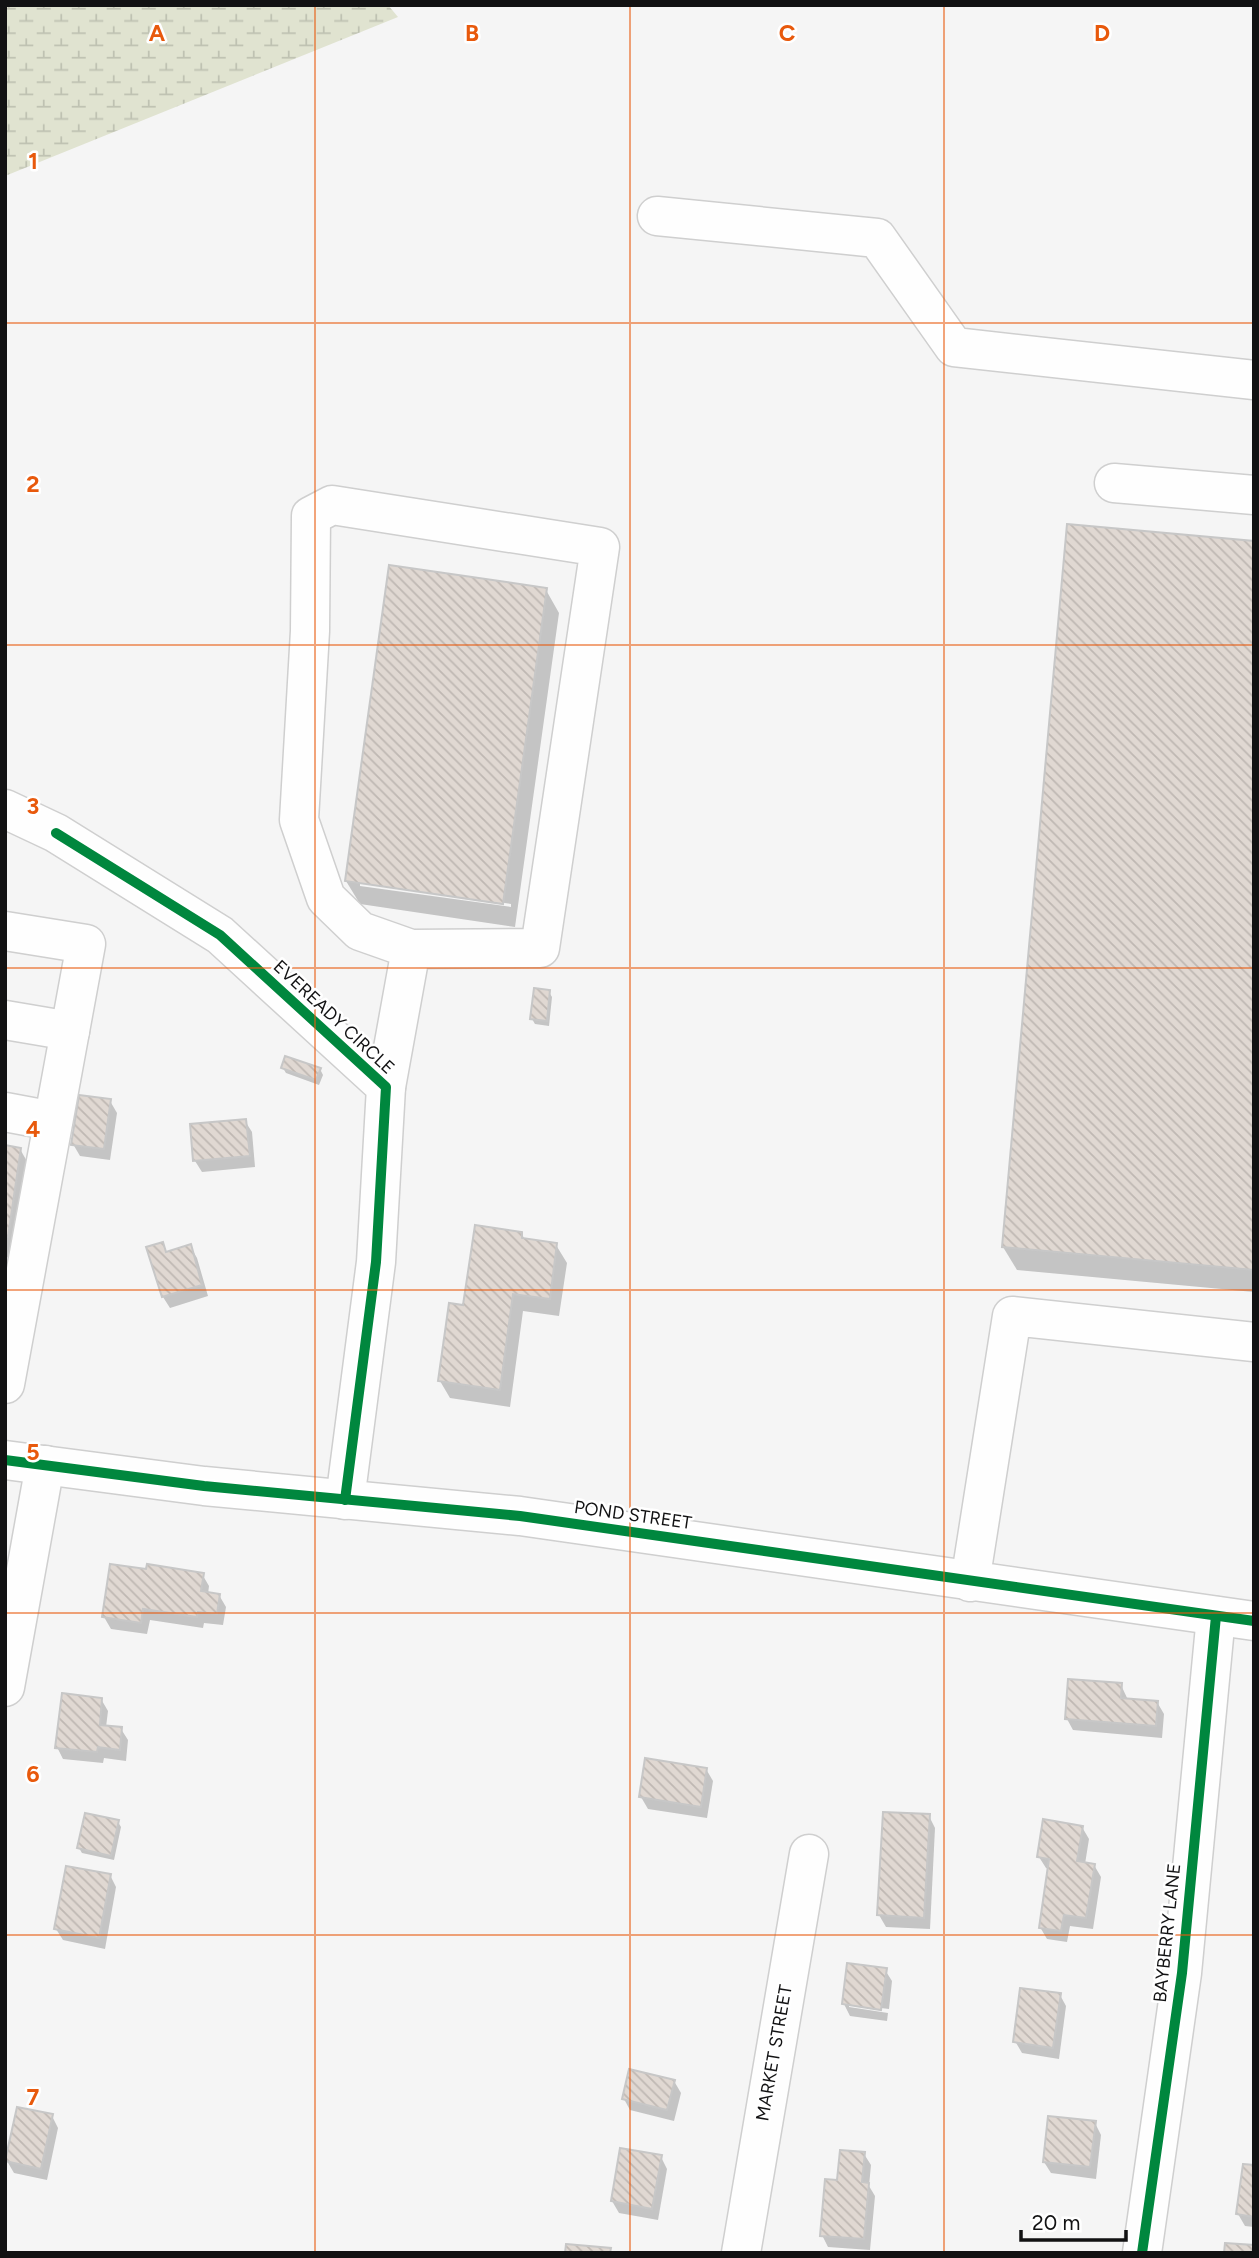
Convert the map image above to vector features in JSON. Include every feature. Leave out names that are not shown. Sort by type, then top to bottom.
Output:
[{"type":"street","points":[[657,216],[877,237],[954,346],[1254,380]]},
{"type":"street","points":[[1114,482],[1254,495]]},
{"type":"street","points":[[332,505],[600,547],[540,948],[411,949],[360,931],[326,898],[299,820],[310,631],[311,516],[332,505]]},
{"type":"street","name":"EVEREADY CIRCLE","points":[[5,809],[56,833],[220,935],[386,1087],[376,1262],[345,1500]]},
{"type":"street","points":[[5,931],[86,944],[5,1384]]},
{"type":"street","points":[[386,1087],[411,949]]},
{"type":"street","points":[[5,1020],[70,1031]]},
{"type":"street","points":[[5,1112],[54,1121]]},
{"type":"street","points":[[970,1582],[1012,1317],[1254,1342]]},
{"type":"street","name":"POND STREET","points":[[5,1460],[204,1486],[520,1516],[1254,1621]]},
{"type":"street","points":[[5,1687],[45,1465]]},
{"type":"street","name":"BAYBERRY LANE","points":[[1142,2253],[1182,1973],[1216,1616]]},
{"type":"street","name":"MARKET STREET","points":[[741,2253],[809,1854]]},
{"type":"green space","points":[[5,5],[388,5],[398,17],[5,176]]},
{"type":"building","points":[[1067,524],[1254,541],[1254,1270],[1002,1247]]},
{"type":"building","points":[[389,565],[547,588],[503,904],[345,881]]},
{"type":"building","points":[[534,988],[550,990],[547,1021],[530,1019]]},
{"type":"building","points":[[285,1056],[321,1068],[316,1080],[281,1068]]},
{"type":"building","points":[[79,1095],[111,1099],[104,1149],[71,1145]]},
{"type":"building","points":[[246,1119],[250,1156],[193,1161],[190,1124]]},
{"type":"building","points":[[5,1145],[21,1148],[8,1237],[5,1237]]},
{"type":"building","points":[[475,1225],[522,1232],[522,1238],[557,1243],[550,1299],[513,1294],[500,1390],[438,1381],[449,1303],[463,1305]]},
{"type":"building","points":[[163,1242],[166,1252],[191,1244],[202,1285],[162,1297],[146,1247]]},
{"type":"building","points":[[110,1564],[146,1569],[147,1564],[204,1573],[201,1591],[220,1594],[217,1614],[198,1612],[197,1617],[143,1609],[141,1623],[102,1617]]},
{"type":"building","points":[[1068,1679],[1122,1683],[1121,1698],[1158,1701],[1156,1726],[1065,1719]]},
{"type":"building","points":[[62,1693],[102,1698],[100,1725],[122,1727],[120,1750],[98,1747],[97,1752],[55,1748]]},
{"type":"building","points":[[645,1758],[707,1768],[701,1807],[639,1797]]},
{"type":"building","points":[[883,1812],[930,1814],[924,1918],[877,1915]]},
{"type":"building","points":[[85,1813],[119,1820],[111,1856],[77,1848]]},
{"type":"building","points":[[1043,1819],[1083,1826],[1077,1861],[1095,1864],[1086,1918],[1064,1915],[1061,1931],[1039,1928],[1049,1859],[1037,1857]]},
{"type":"building","points":[[66,1866],[111,1874],[99,1938],[54,1929]]},
{"type":"building","points":[[847,1963],[887,1968],[881,2010],[842,2004]]},
{"type":"building","points":[[1020,1988],[1061,1993],[1053,2048],[1013,2042]]},
{"type":"building","points":[[629,2069],[675,2080],[667,2110],[622,2099]]},
{"type":"building","points":[[17,2107],[53,2114],[41,2169],[5,2161]]},
{"type":"building","points":[[1048,2116],[1096,2121],[1090,2167],[1043,2162]]},
{"type":"building","points":[[620,2148],[662,2155],[652,2209],[611,2201]]},
{"type":"building","points":[[840,2150],[865,2152],[862,2182],[869,2183],[864,2239],[820,2236],[825,2179],[837,2180]]},
{"type":"building","points":[[1243,2164],[1254,2165],[1254,2217],[1236,2214]]},
{"type":"building","points":[[1225,2243],[1254,2245],[1254,2253],[1224,2253]]},
{"type":"building","points":[[566,2244],[611,2248],[610,2253],[565,2253]]},
{"type":"cycle path","points":[[56,833],[220,935],[386,1087],[376,1262],[345,1500]]},
{"type":"cycle path","points":[[5,1460],[204,1486],[520,1516],[1254,1621]]},
{"type":"cycle path","points":[[1142,2253],[1182,1973],[1216,1616]]}]
